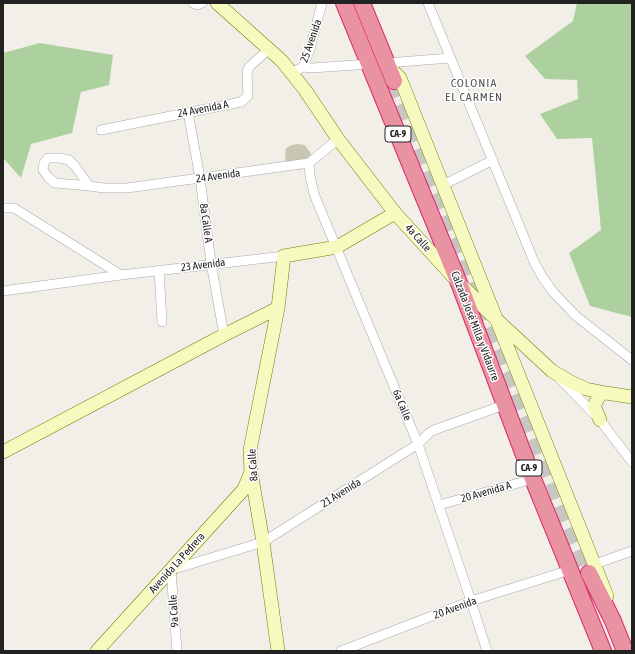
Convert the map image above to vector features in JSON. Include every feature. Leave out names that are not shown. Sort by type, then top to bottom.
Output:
[{"type":"highway","name":"Calzada José Milla y Vidaurre","points":[[344,3],[459,283],[504,405],[602,651]]},
{"type":"highway","name":"Calzada José Milla y Vidaurre","points":[[362,3],[394,81]]},
{"type":"highway","name":"Calzada José Milla y Vidaurre","points":[[592,568],[608,612],[625,651]]},
{"type":"street","points":[[192,3],[197,5],[202,3]]},
{"type":"street","name":"4a Calle","points":[[217,3],[247,31],[297,70],[305,90],[338,139],[395,213],[459,283],[552,371],[600,420],[632,462]]},
{"type":"street","name":"25 Avenida","points":[[297,70],[310,49],[322,3]]},
{"type":"street","points":[[428,3],[526,246],[543,278],[554,293],[576,316],[632,360]]},
{"type":"street","name":"24 Avenida A","points":[[101,130],[241,102],[248,96],[249,67],[269,49]]},
{"type":"street","points":[[387,64],[450,58]]},
{"type":"street","points":[[297,70],[370,64]]},
{"type":"street","name":"Calzada José Milla y Vidaurre","points":[[387,64],[400,78],[513,361],[592,568]]},
{"type":"street","name":"8a Calle A","points":[[188,112],[200,178],[211,264],[224,334]]},
{"type":"street","points":[[309,163],[338,139]]},
{"type":"street","name":"24 Avenida","points":[[89,186],[69,160],[48,158],[44,163],[43,170],[55,183],[104,188],[127,188],[309,163]]},
{"type":"street","points":[[443,185],[492,160]]},
{"type":"street","name":"6a Calle","points":[[309,163],[314,194],[418,444],[487,651]]},
{"type":"street","points":[[3,208],[14,208],[121,275]]},
{"type":"street","name":"23 Avenida","points":[[3,291],[159,270],[284,256],[337,247],[395,213]]},
{"type":"street","name":"8a Calle","points":[[278,651],[263,542],[251,472],[250,450],[278,308],[284,256]]},
{"type":"street","points":[[159,270],[162,322]]},
{"type":"street","points":[[3,452],[224,334],[278,308]]},
{"type":"street","points":[[513,361],[522,356],[535,355]]},
{"type":"street","points":[[552,371],[586,389],[632,397]]},
{"type":"street","points":[[600,420],[594,406],[602,393]]},
{"type":"street","name":"21 Avenida","points":[[171,570],[263,542],[418,444],[428,433],[504,405]]},
{"type":"street","name":"Avenida La Pedrera","points":[[97,651],[244,489],[251,472]]},
{"type":"street","name":"20 Avenida A","points":[[439,505],[533,479]]},
{"type":"street","points":[[592,568],[632,551]]},
{"type":"street","name":"9a Calle","points":[[171,570],[177,651]]},
{"type":"street","name":"20 Avenida","points":[[341,651],[471,601],[570,570]]},
{"type":"shaded area","points":[[298,144],[305,145],[311,154],[311,159],[306,167],[300,170],[291,169],[286,164],[285,155],[286,148]]},
{"type":"green space","points":[[577,3],[632,3],[632,317],[590,306],[569,253],[601,230],[592,138],[557,139],[540,114],[578,99],[577,80],[545,79],[525,56],[573,21]]},
{"type":"green space","points":[[40,43],[113,55],[109,85],[81,92],[72,133],[31,144],[21,178],[3,158],[3,53]]},
{"type":"tunnel","points":[[394,81],[589,573]]},
{"type":"district","name":"COLONIA EL CARMEN","points":[[474,90]]}]
